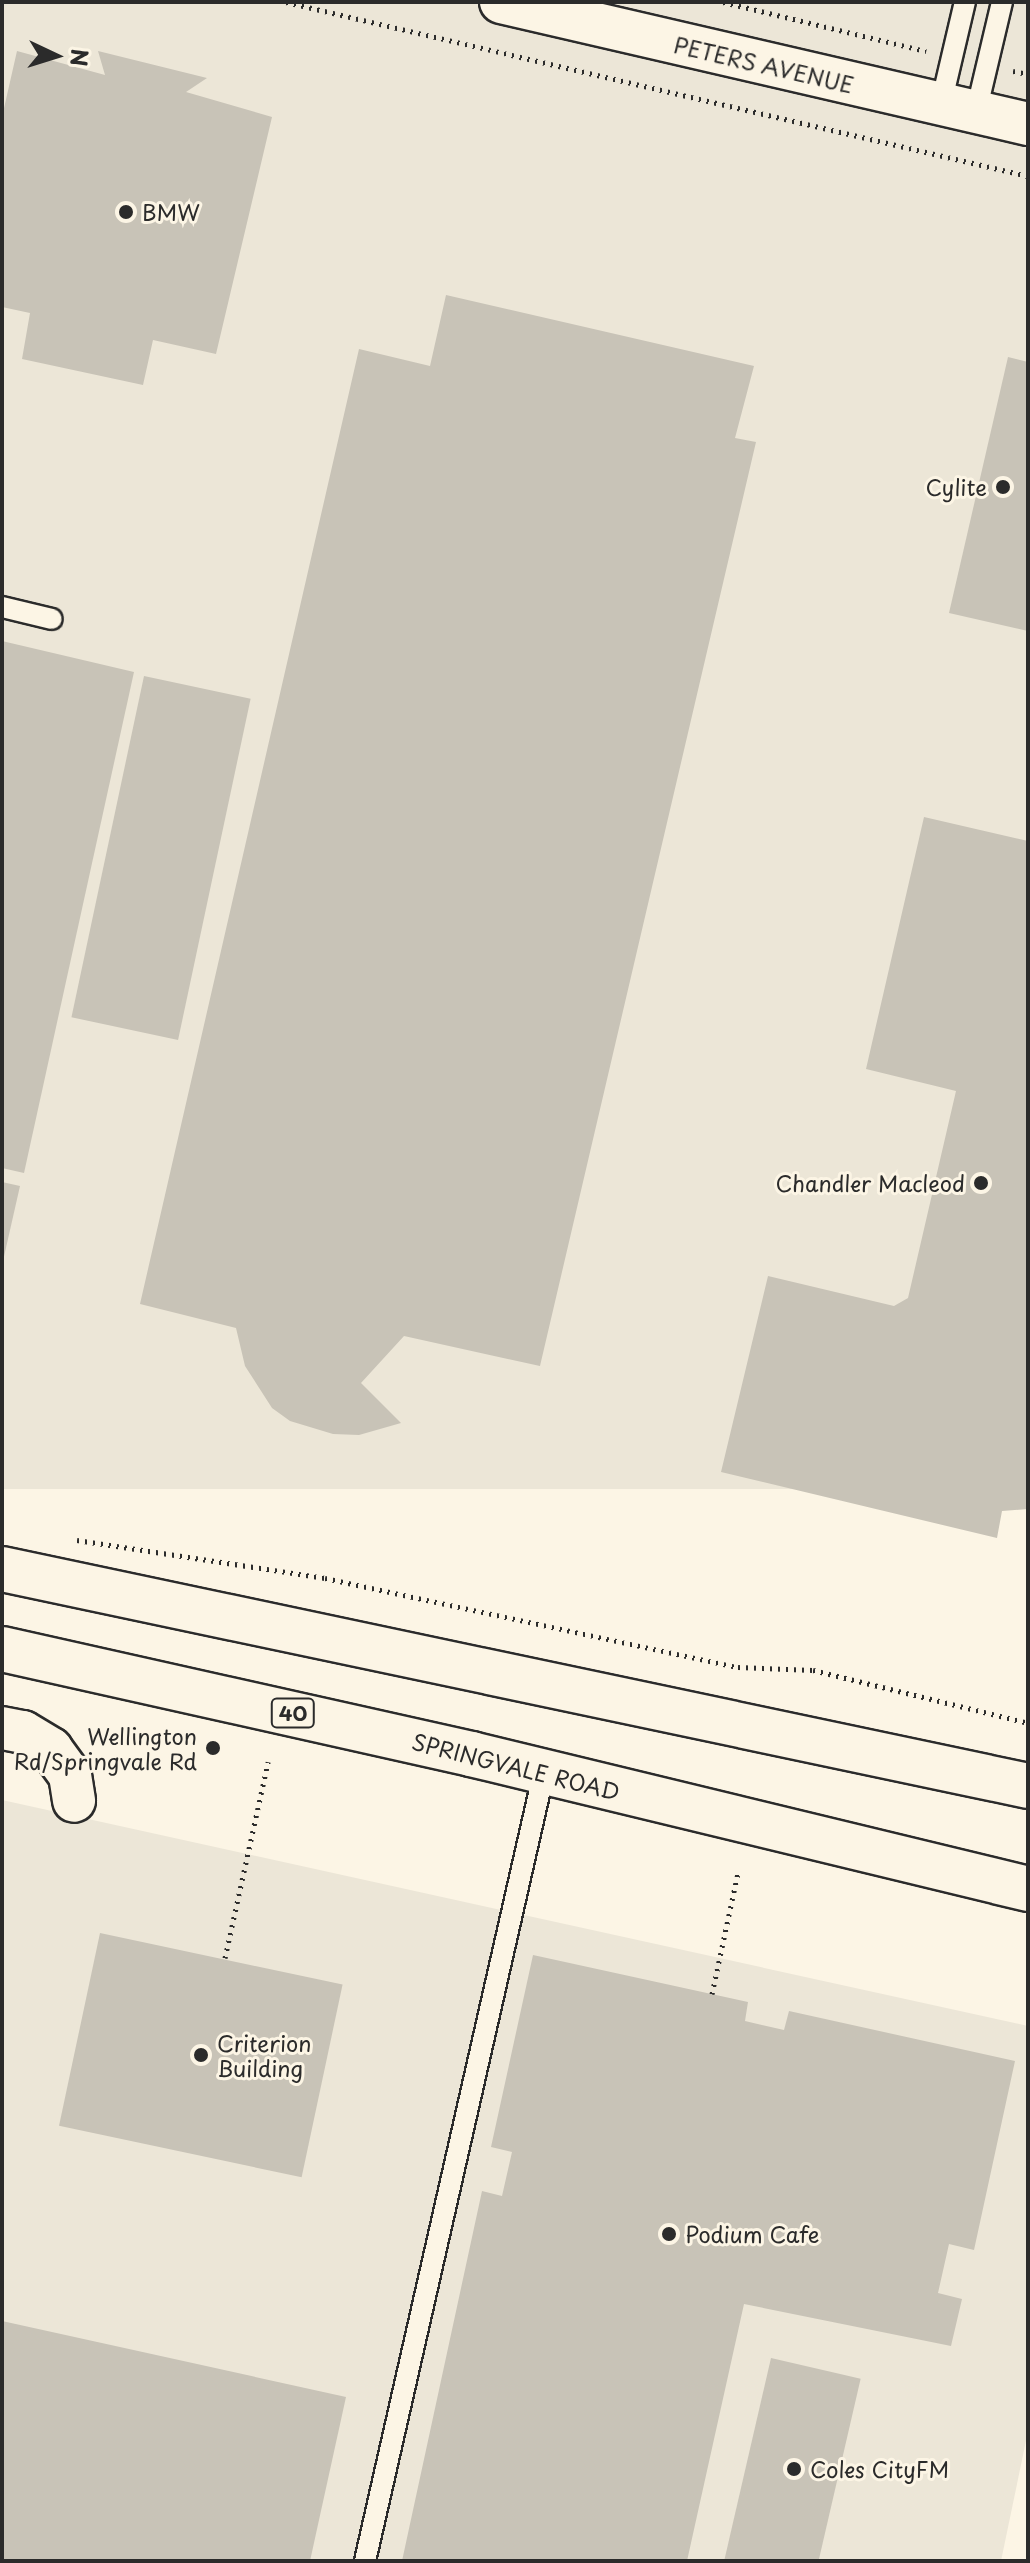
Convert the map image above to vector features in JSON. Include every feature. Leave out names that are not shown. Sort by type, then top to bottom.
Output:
[{"type":"highway","points":[[2,1569],[1028,1786]]},
{"type":"highway","name":"SPRINGVALE ROAD","points":[[2,1649],[544,1772],[1028,1889]]},
{"type":"street","name":"PETERS AVENUE","points":[[501,2],[1028,124]]},
{"type":"street","points":[[12,1730],[51,1749],[70,1775],[74,1801]]},
{"type":"lane","points":[[959,108],[952,57],[965,2]]},
{"type":"lane","points":[[959,108],[987,65],[1002,2]]},
{"type":"lane","points":[[2,607],[52,619]]},
{"type":"lane","points":[[365,2561],[544,1772]]},
{"type":"path","points":[[286,2],[1028,176]]},
{"type":"path","points":[[723,2],[952,57]]},
{"type":"path","points":[[987,65],[1028,74]]},
{"type":"path","points":[[62,1537],[325,1578],[738,1667],[813,1670],[1028,1723]]},
{"type":"path","points":[[225,1958],[268,1762]]},
{"type":"path","points":[[712,1994],[738,1873]]},
{"type":"shaded area","points":[[2,2],[1028,2],[1028,1489],[2,1489]]},
{"type":"shaded area","points":[[2,1800],[1028,2026],[1028,2431],[1001,2561],[2,2561]]},
{"type":"building","name":"BMW","points":[[17,51],[105,75],[98,51],[207,78],[186,92],[272,117],[216,354],[153,340],[143,385],[22,359],[30,313],[2,307],[2,117]]},
{"type":"building","points":[[446,295],[754,366],[735,438],[756,442],[540,1366],[404,1336],[361,1383],[401,1423],[359,1435],[333,1434],[290,1421],[272,1408],[245,1366],[236,1328],[140,1304],[359,349],[430,366]]},
{"type":"building","name":"Cylite","points":[[1008,357],[1028,362],[1028,631],[949,613]]},
{"type":"building","points":[[2,641],[134,672],[24,1173],[2,1168]]},
{"type":"building","points":[[144,676],[251,699],[178,1040],[71,1017]]},
{"type":"building","name":"Chandler Macleod","points":[[924,817],[1028,841],[1028,1509],[1002,1511],[997,1538],[721,1472],[768,1276],[894,1306],[908,1298],[956,1091],[866,1069]]},
{"type":"building","points":[[2,1182],[20,1186],[3,1261],[2,1261]]},
{"type":"building","name":"Criterion Building","points":[[100,1933],[343,1985],[302,2177],[59,2126]]},
{"type":"building","points":[[533,1955],[748,2002],[745,2021],[784,2030],[789,2011],[1015,2061],[974,2250],[949,2244],[938,2293],[962,2299],[951,2346],[744,2304],[687,2561],[402,2561],[482,2191],[502,2196],[512,2152],[491,2147]]},
{"type":"building","points":[[2,2321],[346,2397],[310,2561],[2,2561]]},
{"type":"building","name":"Coles CityFM","points":[[771,2358],[861,2379],[819,2561],[724,2561]]},
{"type":"place","name":"BMW","points":[[126,212]]},
{"type":"place","name":"Cylite","points":[[1003,487]]},
{"type":"place","name":"Chandler Macleod","points":[[981,1183]]},
{"type":"place","name":"Wellington Rd/Springvale Rd","points":[[213,1748]]},
{"type":"place","name":"Criterion Building","points":[[201,2055]]},
{"type":"place","name":"Podium Cafe","points":[[669,2234]]},
{"type":"place","name":"Coles CityFM","points":[[794,2469]]}]
